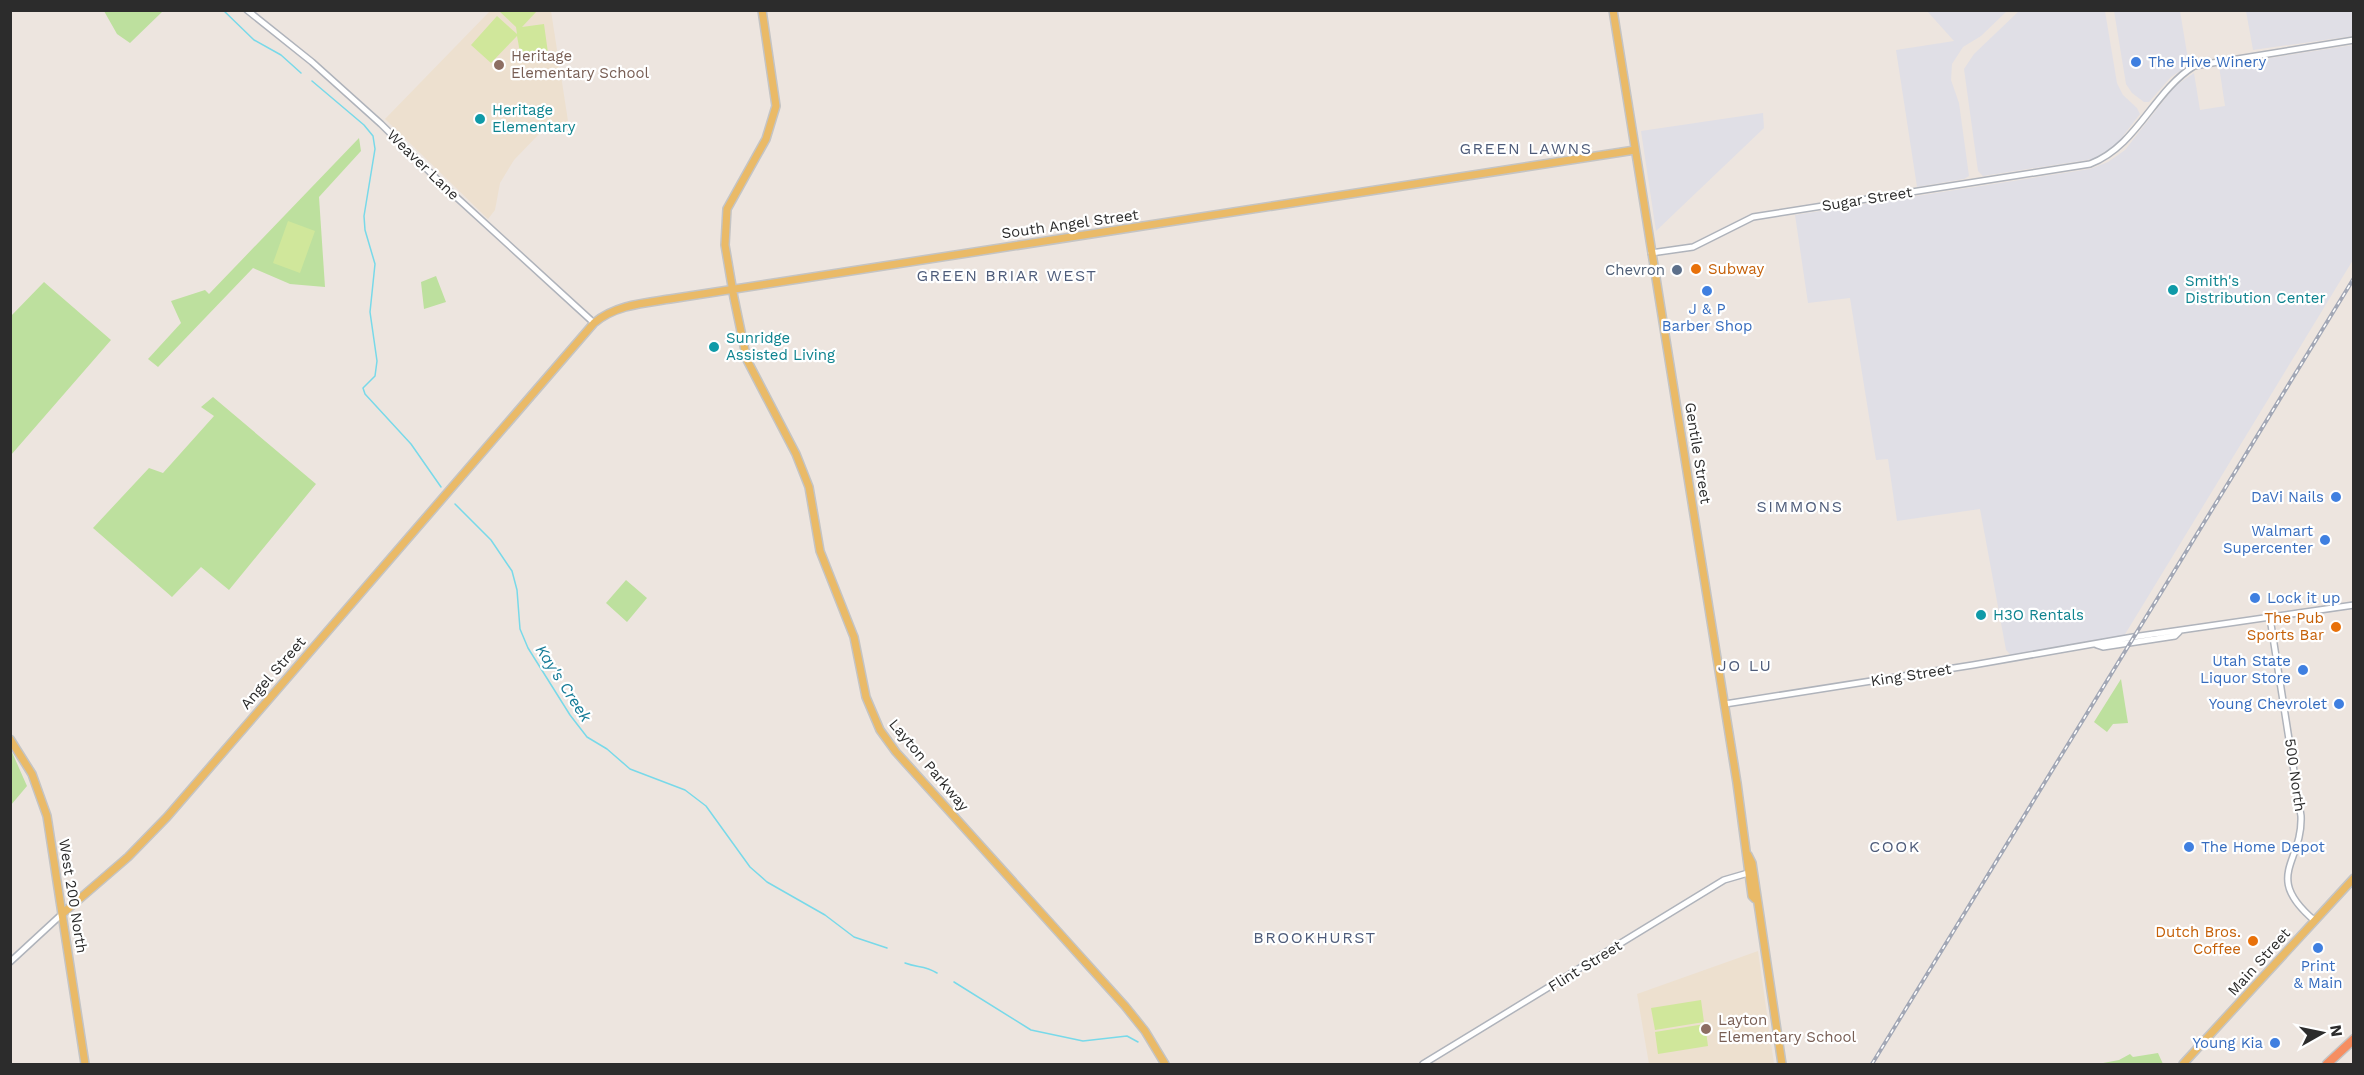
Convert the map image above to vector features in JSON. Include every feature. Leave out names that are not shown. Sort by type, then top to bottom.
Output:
[{"type":"highway","points":[[2327,1065],[2354,1039]]},
{"type":"main road","name":"Layton Parkway","points":[[762,10],[776,106],[766,139],[727,209],[725,244],[747,360],[804,472],[820,551],[854,637],[866,697],[880,730],[933,794],[1125,1006],[1145,1031],[1165,1065]]},
{"type":"main road","name":"Gentile Street","points":[[1613,10],[1782,1065]]},
{"type":"main road","name":"South Angel Street","points":[[540,386],[594,323],[612,312],[632,305],[1635,150]]},
{"type":"main road","name":"Angel Street","points":[[62,914],[128,857],[167,817],[540,386]]},
{"type":"main road","name":"West 200 North","points":[[10,739],[32,774],[44,806],[85,1065]]},
{"type":"main road","name":"Gentile Street","points":[[1749,856],[1748,873],[1752,896],[1756,898]]},
{"type":"main road","name":"Main Street","points":[[2183,1065],[2354,878]]},
{"type":"street","name":"Weaver Lane","points":[[247,10],[363,108],[442,184],[594,323]]},
{"type":"street","name":"Sugar Street","points":[[1651,253],[1693,247],[1753,217],[2090,164],[2115,152],[2177,77],[2194,66],[2354,40]]},
{"type":"street","name":"King Street","points":[[1725,704],[2097,645],[2133,637],[2179,633],[2354,605]]},
{"type":"street","name":"500 North","points":[[2270,618],[2301,816],[2299,836],[2289,863],[2288,880],[2294,899],[2315,921]]},
{"type":"street","name":"Flint Street","points":[[1423,1065],[1724,880],[1748,873]]},
{"type":"street","name":"Angel Street","points":[[10,962],[62,914]]},
{"type":"shaded area","name":"Heritage Elementary School","points":[[490,11],[551,11],[568,121],[540,133],[514,160],[500,183],[495,210],[488,219],[385,119]]},
{"type":"shaded area","points":[[1927,11],[2007,11],[1981,36],[1963,47],[1952,64],[1951,80],[1959,103],[1969,176],[1964,179],[1917,187],[1896,50],[1954,41]]},
{"type":"shaded area","points":[[2019,11],[2105,11],[2117,83],[2123,95],[2140,114],[2116,145],[2093,159],[1983,176],[1978,171],[1964,69],[1974,54]]},
{"type":"shaded area","points":[[2114,11],[2180,11],[2189,65],[2171,77],[2149,102],[2144,102],[2132,93],[2126,84]]},
{"type":"shaded area","points":[[2246,11],[2353,11],[2353,36],[2253,50]]},
{"type":"shaded area","points":[[2353,45],[2353,260],[2124,636],[2011,655],[2006,650],[1980,509],[1897,521],[1888,459],[1876,460],[1850,298],[1808,303],[1795,215],[2090,169],[2108,162],[2125,150],[2175,86],[2194,73],[2200,110],[2225,106],[2219,66]]},
{"type":"shaded area","points":[[1763,113],[1764,128],[1656,231],[1641,131]]},
{"type":"shaded area","name":"Layton Elementary School","points":[[1758,951],[1774,1064],[1649,1064],[1637,994]]},
{"type":"green space","points":[[104,11],[163,11],[130,43],[117,34]]},
{"type":"green space","points":[[499,11],[537,11],[522,27],[544,24],[548,53],[544,57],[521,58],[517,36],[491,63],[471,45],[497,16],[517,34],[516,27]]},
{"type":"green space","points":[[359,138],[361,151],[319,197],[325,287],[290,284],[253,268],[158,367],[148,359],[181,323],[171,301],[205,290],[209,294]]},
{"type":"green space","points":[[288,221],[315,231],[300,273],[273,263]]},
{"type":"green space","points":[[436,276],[446,302],[424,309],[421,282]]},
{"type":"green space","points":[[44,282],[111,340],[11,455],[11,316]]},
{"type":"green space","points":[[213,397],[316,484],[229,590],[201,567],[172,597],[93,528],[149,468],[163,473],[214,416],[201,407]]},
{"type":"green space","points":[[626,580],[647,598],[627,622],[606,603]]},
{"type":"green space","points":[[2121,679],[2128,723],[2113,724],[2107,732],[2094,722]]},
{"type":"green space","points":[[11,750],[27,786],[11,805]]},
{"type":"green space","points":[[1701,1000],[1704,1022],[1655,1030],[1651,1008]]},
{"type":"green space","points":[[1705,1024],[1708,1046],[1658,1054],[1655,1032]]},
{"type":"green space","points":[[2158,1053],[2163,1064],[2098,1064],[2119,1060],[2130,1054],[2133,1057]]},
{"type":"waterway","name":"Kay's Creek","points":[[223,10],[254,40],[281,55],[301,73]]},
{"type":"waterway","name":"Kay's Creek","points":[[312,81],[364,125],[373,136],[375,149],[364,216],[365,230],[375,264],[370,312],[377,361],[375,376],[363,388],[365,394],[411,444],[441,487]]},
{"type":"waterway","name":"Kay's Creek","points":[[455,504],[491,540],[512,571],[517,590],[520,629],[528,648],[570,715],[587,737],[607,749],[630,769],[685,790],[706,806],[750,867],[767,882],[825,915],[854,937],[887,948]]},
{"type":"waterway","name":"Kay's Creek","points":[[905,963],[937,973]]},
{"type":"waterway","name":"Kay's Creek","points":[[954,982],[1031,1030],[1083,1041],[1127,1036],[1138,1042]]},
{"type":"railway","points":[[1872,1064],[2354,278]]},
{"type":"place","name":"The Hive Winery","points":[[2136,62]]},
{"type":"place","name":"Heritage Elementary School","points":[[499,65]]},
{"type":"place","name":"Heritage Elementary","points":[[480,119]]},
{"type":"place","name":"Subway","points":[[1696,269]]},
{"type":"place","name":"Chevron","points":[[1677,270]]},
{"type":"place","name":"Smith's Distribution Center","points":[[2173,290]]},
{"type":"place","name":"J & P Barber Shop","points":[[1707,291]]},
{"type":"place","name":"Sunridge Assisted Living","points":[[714,347]]},
{"type":"place","name":"DaVi Nails","points":[[2336,497]]},
{"type":"place","name":"Walmart Supercenter","points":[[2325,540]]},
{"type":"place","name":"Lock it up","points":[[2255,598]]},
{"type":"place","name":"H3O Rentals","points":[[1981,615]]},
{"type":"place","name":"The Pub Sports Bar","points":[[2336,627]]},
{"type":"place","name":"Utah State Liquor Store","points":[[2303,670]]},
{"type":"place","name":"Young Chevrolet","points":[[2339,704]]},
{"type":"place","name":"The Home Depot","points":[[2189,847]]},
{"type":"place","name":"Dutch Bros. Coffee","points":[[2253,941]]},
{"type":"place","name":"Print & Main","points":[[2318,948]]},
{"type":"place","name":"Layton Elementary School","points":[[1706,1029]]},
{"type":"place","name":"Young Kia","points":[[2275,1043]]},
{"type":"district","name":"GREEN LAWNS","points":[[1526,148]]},
{"type":"district","name":"GREEN BRIAR WEST","points":[[1007,275]]},
{"type":"district","name":"SIMMONS","points":[[1800,506]]},
{"type":"district","name":"JO LU","points":[[1745,665]]},
{"type":"district","name":"COOK","points":[[1895,846]]},
{"type":"district","name":"BROOKHURST","points":[[1315,937]]}]
